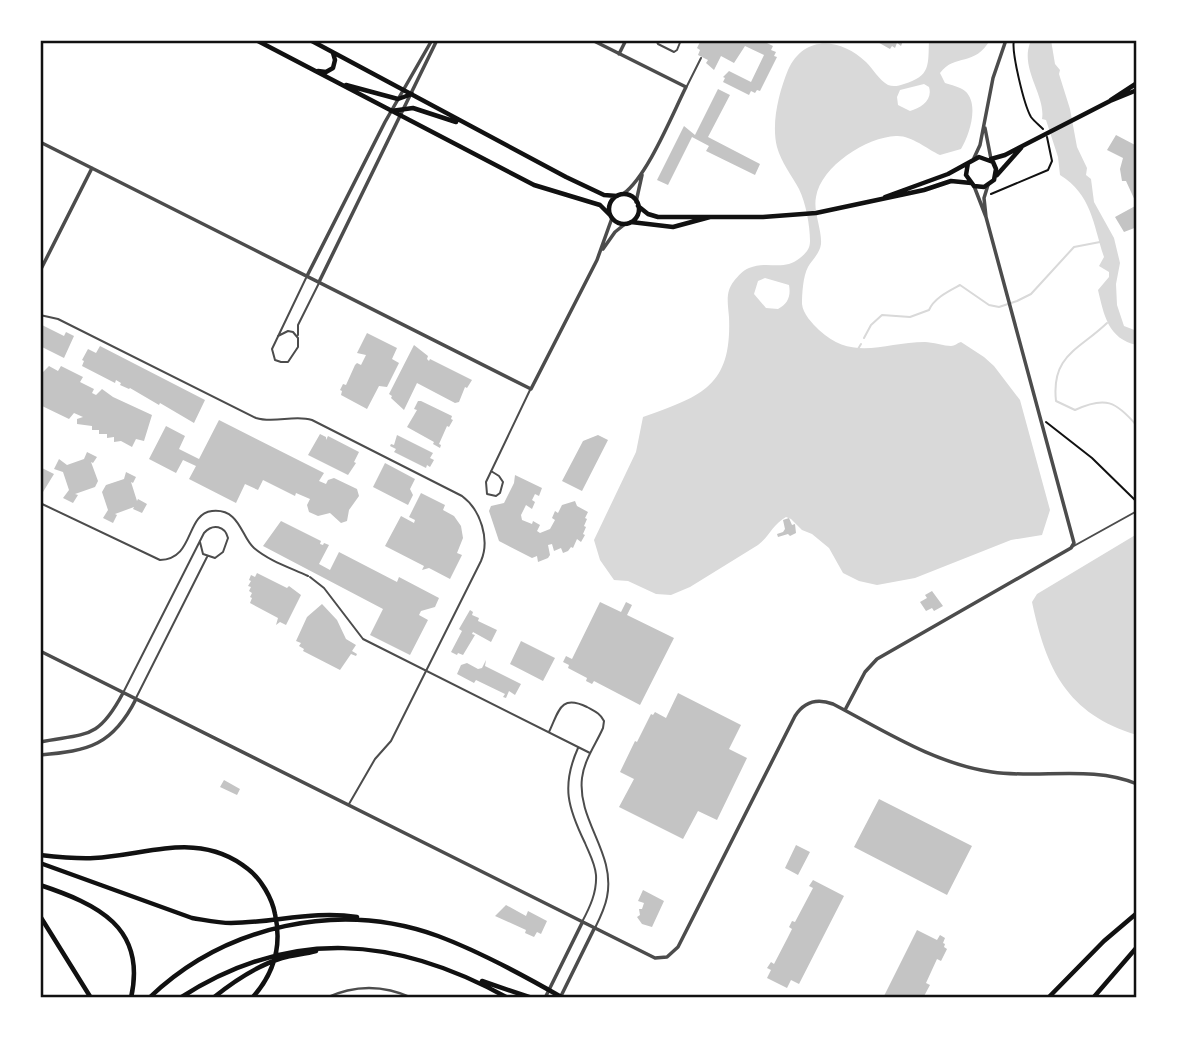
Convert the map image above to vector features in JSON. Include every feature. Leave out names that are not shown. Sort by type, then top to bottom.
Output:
[{"type":"main road","points":[[256,40],[534,185],[595,203],[618,222],[673,227],[710,217]]},
{"type":"main road","points":[[310,40],[593,190],[604,195],[630,196],[654,216],[792,215],[830,211],[924,190],[951,181],[982,187],[988,185],[1021,147]]},
{"type":"main road","points":[[311,69],[329,72],[335,64],[333,53]]},
{"type":"main road","points":[[335,82],[398,99],[412,94]]},
{"type":"main road","points":[[1110,102],[1137,83]]},
{"type":"main road","points":[[884,198],[948,174],[974,158],[981,156],[991,159],[1003,156],[1137,90]]},
{"type":"main road","points":[[391,111],[413,108],[470,127]]},
{"type":"main road","points":[[991,159],[997,175]]},
{"type":"main road","points":[[968,163],[966,175],[972,184]]},
{"type":"main road","points":[[611,217],[609,206],[620,195]]},
{"type":"main road","points":[[627,223],[637,215],[637,204]]},
{"type":"main road","points":[[40,855],[95,858],[198,847],[234,858],[251,872],[266,892],[274,909],[278,943],[275,960],[264,983],[252,998]]},
{"type":"main road","points":[[40,863],[192,918],[230,923],[289,916],[341,915],[437,936],[561,997]]},
{"type":"main road","points":[[40,885],[99,909],[122,932],[134,967],[131,998]]},
{"type":"main road","points":[[1048,998],[1104,940],[1137,913]]},
{"type":"main road","points":[[40,916],[91,998]]},
{"type":"main road","points":[[149,998],[184,969],[205,956],[264,930],[310,921],[372,920]]},
{"type":"main road","points":[[180,998],[225,971],[250,961],[292,950],[352,947],[384,951],[532,998]]},
{"type":"main road","points":[[1093,998],[1137,947]]},
{"type":"main road","points":[[213,998],[258,967],[326,948]]},
{"type":"main road","points":[[464,975],[508,998]]},
{"type":"street","points":[[307,276],[391,111],[432,40]]},
{"type":"street","points":[[319,282],[438,40]]},
{"type":"street","points":[[592,40],[686,87],[644,169],[637,204]]},
{"type":"street","points":[[619,54],[626,40]]},
{"type":"street","points":[[974,158],[980,148],[993,78],[1006,40]]},
{"type":"street","points":[[985,128],[991,159]]},
{"type":"street","points":[[40,142],[531,389],[600,254],[615,232],[627,223]]},
{"type":"street","points":[[40,271],[92,168]]},
{"type":"street","points":[[620,195],[644,169]]},
{"type":"street","points":[[845,710],[865,672],[877,659],[1071,548],[1074,538],[986,216],[972,184]]},
{"type":"street","points":[[986,216],[985,195],[988,185]]},
{"type":"street","points":[[600,254],[611,217]]},
{"type":"street","points":[[40,651],[651,958],[664,958],[674,952],[797,712],[805,705],[817,701],[829,702],[936,756],[965,767],[1005,774],[1111,776],[1137,784]]},
{"type":"street","points":[[40,742],[78,737],[92,731],[108,718],[123,692]]},
{"type":"street","points":[[40,755],[85,750],[99,743],[122,722],[136,699]]},
{"type":"street","points":[[545,998],[582,923]]},
{"type":"street","points":[[561,997],[594,929]]},
{"type":"street","points":[[326,998],[340,991],[374,988],[412,998]]},
{"type":"lane","points":[[656,40],[658,44],[674,51],[681,40]]},
{"type":"lane","points":[[686,87],[701,58]]},
{"type":"lane","points":[[307,276],[278,336],[272,353],[275,360],[282,363],[293,358],[298,347],[298,325],[319,282]]},
{"type":"lane","points":[[40,315],[58,319],[260,420],[312,420],[462,496],[472,506],[481,525],[485,541],[484,554],[391,741],[375,760],[348,806]]},
{"type":"lane","points":[[278,336],[282,332],[290,331],[299,340]]},
{"type":"lane","points":[[491,471],[503,482],[502,489],[496,496],[487,494],[486,482],[491,471],[531,389]]},
{"type":"lane","points":[[40,503],[160,560],[167,560],[179,554],[202,515],[211,511],[220,512],[239,523],[256,550],[309,577],[324,588],[359,636],[590,754]]},
{"type":"lane","points":[[1071,548],[1137,511]]},
{"type":"lane","points":[[123,692],[205,531],[211,527],[219,527],[227,534],[228,542],[222,554],[215,558],[207,557],[201,550],[200,542]]},
{"type":"lane","points":[[136,699],[207,557]]},
{"type":"lane","points":[[548,733],[562,705],[570,701],[601,715],[604,721],[582,776],[582,801],[604,855],[609,882],[606,904],[594,929]]},
{"type":"lane","points":[[578,747],[569,772],[568,803],[570,814],[591,857],[596,875],[594,896],[582,923]]},
{"type":"path","points":[[988,195],[1048,170],[1052,161],[1050,141],[1031,117],[1020,83],[1012,49],[1014,40]]},
{"type":"path","points":[[1041,418],[1092,458],[1137,502]]},
{"type":"shaded area","points":[[929,40],[990,40],[978,54],[952,63],[940,73],[945,83],[965,91],[972,104],[972,120],[964,143],[961,149],[940,155],[919,143],[896,136],[859,148],[836,164],[820,186],[816,197],[821,244],[805,275],[802,304],[808,318],[819,330],[844,345],[870,348],[925,342],[954,346],[961,342],[994,366],[1020,400],[1050,510],[1042,535],[1011,540],[915,578],[877,585],[859,581],[843,573],[829,548],[786,517],[777,523],[758,545],[690,587],[671,595],[656,594],[628,581],[614,580],[600,560],[594,540],[636,452],[643,417],[696,395],[718,374],[729,341],[728,294],[739,275],[756,266],[794,262],[809,246],[804,201],[781,158],[775,138],[777,108],[782,88],[795,58],[813,45],[835,44],[856,54],[888,85],[898,86],[913,81],[924,73],[928,63]],"holes":[[[924,84],[929,87],[930,92],[928,100],[922,106],[910,111],[898,105],[900,90]],[[765,278],[789,285],[788,299],[778,309],[766,308],[754,294],[758,281]]]},
{"type":"shaded area","points":[[1051,40],[1055,64],[1060,70],[1070,109],[1077,147],[1087,168],[1086,175],[1091,179],[1094,202],[1114,238],[1120,263],[1116,284],[1117,305],[1124,326],[1137,331],[1137,345],[1127,342],[1113,332],[1105,317],[1098,290],[1109,277],[1109,272],[1099,266],[1104,257],[1094,222],[1079,192],[1060,175],[1058,157],[1046,120],[1042,119],[1040,101],[1028,63],[1030,43],[1022,41]]},
{"type":"shaded area","points":[[1137,534],[1137,735],[1093,715],[1064,686],[1044,648],[1032,602],[1037,594]]},
{"type":"building","points":[[701,40],[761,40],[773,46],[771,50],[776,52],[774,56],[777,57],[760,91],[751,91],[749,95],[723,82],[723,77],[729,71],[751,82],[764,55],[745,46],[734,63],[721,56],[714,70],[706,63],[708,60],[698,55],[700,50],[697,48]]},
{"type":"building","points":[[874,40],[903,41],[901,46],[897,43],[895,48],[892,46],[890,49]]},
{"type":"building","points":[[718,89],[730,95],[708,137],[760,164],[755,175],[706,151],[709,146],[692,137],[668,185],[657,180],[684,126],[695,135]]},
{"type":"building","points":[[1116,135],[1137,146],[1137,205],[1126,181],[1122,181],[1120,169],[1123,158],[1107,150]]},
{"type":"building","points":[[1137,205],[1137,227],[1124,232],[1115,217]]},
{"type":"building","points":[[40,324],[64,336],[66,332],[74,336],[64,358],[40,346]]},
{"type":"building","points":[[367,333],[397,348],[392,359],[399,363],[387,387],[379,386],[367,409],[341,395],[340,390],[343,384],[346,385],[355,365],[361,365],[366,355],[357,353]]},
{"type":"building","points":[[414,345],[428,356],[429,361],[430,359],[472,380],[467,388],[465,387],[459,402],[455,403],[417,383],[404,410],[391,398],[389,394]]},
{"type":"building","points":[[100,346],[205,400],[194,423],[160,403],[159,405],[120,385],[116,380],[115,383],[82,366],[88,349],[96,353]]},
{"type":"building","points":[[49,366],[58,371],[61,366],[83,377],[80,382],[94,389],[92,393],[96,395],[102,389],[152,415],[144,441],[136,439],[132,447],[121,441],[114,442],[114,437],[107,438],[107,434],[99,434],[99,430],[92,430],[92,426],[77,424],[77,419],[83,417],[74,413],[69,419],[40,405],[40,375]]},
{"type":"building","points":[[418,401],[452,416],[453,420],[449,427],[447,426],[439,444],[440,448],[407,427],[417,410],[414,409]]},
{"type":"building","points":[[219,420],[324,473],[319,481],[326,484],[334,478],[357,489],[359,496],[349,510],[347,521],[341,523],[330,513],[318,516],[309,512],[307,505],[310,499],[296,493],[295,496],[263,480],[258,490],[245,484],[236,503],[189,479],[196,466],[183,460],[176,473],[149,459],[166,426],[185,436],[179,449],[199,459]]},
{"type":"building","points":[[320,434],[326,437],[326,440],[328,436],[359,452],[348,475],[308,455]]},
{"type":"building","points":[[397,435],[433,453],[430,458],[434,460],[430,467],[427,465],[426,468],[394,452],[396,449],[390,446],[394,445]]},
{"type":"building","points":[[598,435],[608,440],[582,491],[562,481],[583,441]]},
{"type":"building","points":[[87,452],[97,457],[91,462],[98,481],[95,487],[75,494],[78,495],[73,503],[63,498],[69,490],[63,472],[54,469],[59,459],[67,465],[84,459]]},
{"type":"building","points":[[385,463],[415,479],[410,489],[413,495],[408,505],[373,487]]},
{"type":"building","points":[[40,467],[54,474],[43,492],[40,490]]},
{"type":"building","points":[[126,472],[136,477],[133,483],[131,482],[137,501],[138,499],[147,504],[142,513],[133,509],[134,507],[115,514],[117,515],[113,523],[103,518],[108,510],[102,492],[106,485],[124,479]]},
{"type":"building","points":[[515,475],[542,488],[539,496],[535,494],[532,500],[535,502],[532,509],[526,505],[521,515],[522,520],[540,525],[537,531],[540,533],[550,529],[555,520],[552,518],[555,511],[558,513],[562,505],[575,501],[577,506],[588,512],[585,518],[585,535],[581,542],[577,539],[573,548],[563,553],[561,548],[554,551],[552,544],[548,545],[550,555],[538,562],[537,556],[532,558],[499,541],[489,511],[491,506],[504,503]]},
{"type":"building","points":[[421,493],[445,505],[443,510],[454,516],[461,526],[463,538],[457,553],[462,555],[450,579],[429,568],[422,570],[424,566],[385,546],[401,516],[414,523],[415,520],[409,517]]},
{"type":"building","points":[[789,518],[792,525],[795,524],[796,533],[778,537],[777,534],[785,529],[783,520]]},
{"type":"building","points":[[281,521],[321,541],[320,544],[329,545],[319,564],[330,570],[339,552],[397,582],[399,577],[439,598],[435,607],[421,611],[419,615],[428,620],[410,655],[370,635],[383,609],[263,546]]},
{"type":"building","points":[[257,573],[287,588],[289,586],[301,595],[286,625],[280,622],[276,625],[278,618],[250,603],[252,593],[249,591],[249,580],[251,575],[255,577]]},
{"type":"building","points":[[932,591],[943,606],[934,611],[932,608],[926,611],[920,602]]},
{"type":"building","points":[[600,602],[621,612],[626,602],[632,605],[627,615],[674,638],[640,705],[594,681],[592,684],[586,681],[587,678],[568,668],[569,665],[563,662],[566,656],[572,659]]},
{"type":"building","points":[[322,604],[337,620],[346,639],[356,645],[352,651],[356,656],[351,654],[340,670],[303,651],[299,646],[301,643],[296,641],[307,617]]},
{"type":"building","points":[[470,610],[472,615],[479,618],[478,621],[497,630],[491,642],[473,632],[475,635],[463,655],[457,655],[451,652],[462,631],[459,629]]},
{"type":"building","points":[[521,641],[555,658],[543,681],[510,664]]},
{"type":"building","points":[[486,660],[485,666],[521,684],[515,695],[509,691],[506,698],[503,697],[505,694],[457,674],[461,665],[467,663],[478,669],[482,668]]},
{"type":"building","points":[[678,693],[741,725],[729,749],[747,758],[717,820],[698,811],[683,839],[619,807],[634,779],[620,772],[635,741],[637,742],[651,714],[655,712],[666,718]]},
{"type":"building","points":[[224,780],[240,789],[237,795],[220,787]]},
{"type":"building","points":[[879,799],[972,846],[947,895],[854,847]]},
{"type":"building","points":[[796,845],[810,852],[798,875],[785,868]]},
{"type":"building","points":[[813,880],[844,896],[799,984],[791,980],[787,988],[767,978],[771,970],[767,968],[771,962],[774,964],[792,929],[789,927],[792,921],[795,922],[813,888],[809,886]]},
{"type":"building","points":[[643,890],[664,901],[652,927],[642,924],[637,917],[644,903],[638,901]]},
{"type":"building","points":[[506,905],[526,916],[528,911],[547,921],[541,934],[537,932],[534,937],[525,933],[526,930],[495,916]]},
{"type":"building","points":[[917,930],[937,940],[940,935],[945,938],[943,943],[947,949],[941,961],[937,959],[926,983],[930,985],[923,998],[883,998]]},
{"type":"waterway","points":[[864,338],[871,325],[882,315],[910,317],[929,310],[938,298],[960,285],[989,305],[999,307],[1017,301],[1031,294],[1074,247],[1100,242]]},
{"type":"waterway","points":[[1107,323],[1077,347],[1063,363],[1058,373],[1056,401],[1075,410],[1094,403],[1109,403],[1123,411],[1137,426]]},
{"type":"waterway","points":[[858,349],[861,344]]}]
